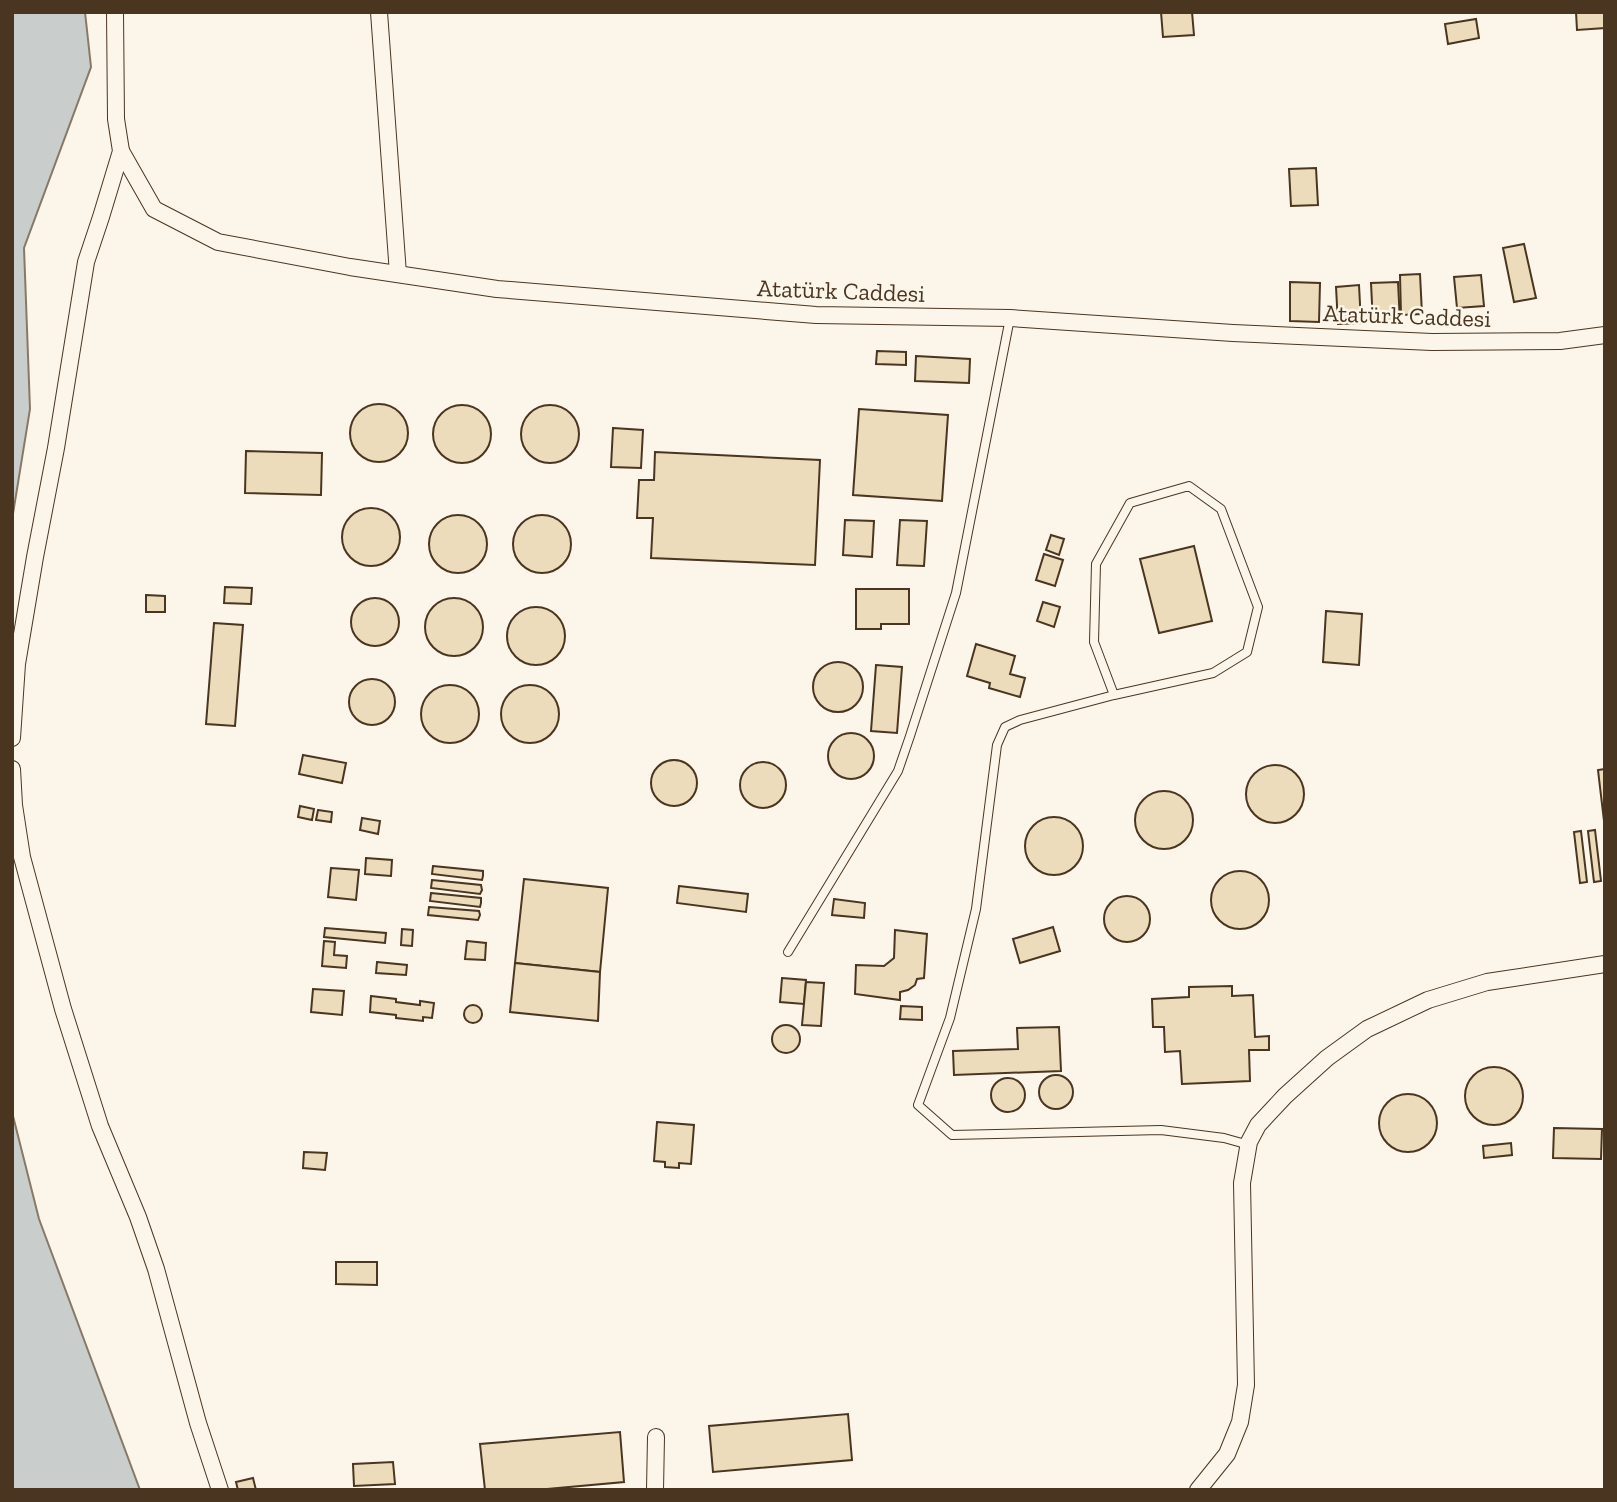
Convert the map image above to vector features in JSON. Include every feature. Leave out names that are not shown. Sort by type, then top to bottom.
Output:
[{"type":"street","points":[[12,738],[17,664],[57,448],[86,262],[121,151],[116,119],[115,12]]},
{"type":"street","points":[[379,12],[398,275]]},
{"type":"street","name":"Atatürk Caddesi","points":[[121,151],[154,209],[218,242],[350,267],[497,289],[816,316],[1010,318],[1233,333],[1432,342],[1560,341],[1605,335]]},
{"type":"street","points":[[12,769],[22,857],[63,1009],[100,1126],[138,1217],[156,1269],[198,1423],[220,1490]]},
{"type":"street","points":[[1198,1490],[1227,1454],[1240,1422],[1246,1385],[1242,1183],[1249,1145],[1258,1125],[1327,1058],[1367,1029],[1428,1000],[1487,982],[1605,964]]},
{"type":"street","points":[[655,1490],[656,1437]]},
{"type":"lane","points":[[788,952],[898,771],[956,593],[1010,318]]},
{"type":"lane","points":[[1114,695],[1094,642],[1096,564],[1130,503],[1189,486],[1221,509],[1258,607],[1247,652],[1213,673],[1114,695],[1020,720],[1005,727],[997,745],[976,909],[950,1018],[918,1105],[952,1135],[1161,1130],[1224,1138],[1249,1145]]},
{"type":"shaded area","points":[[12,12],[85,12],[91,67],[24,248],[30,409],[12,520]]},
{"type":"shaded area","points":[[12,1112],[39,1219],[140,1490],[12,1490]]},
{"type":"building","points":[[1161,12],[1192,12],[1194,35],[1163,37]]},
{"type":"building","points":[[1576,12],[1605,12],[1605,28],[1577,30]]},
{"type":"building","points":[[1476,19],[1479,38],[1448,44],[1445,24]]},
{"type":"building","points":[[1316,168],[1318,205],[1291,206],[1289,169]]},
{"type":"building","points":[[1524,244],[1536,298],[1514,302],[1503,248]]},
{"type":"building","points":[[1420,274],[1422,314],[1401,315],[1400,275]]},
{"type":"building","points":[[1481,275],[1484,306],[1457,308],[1454,277]]},
{"type":"building","points":[[1290,282],[1320,283],[1319,322],[1290,321]]},
{"type":"building","points":[[1398,282],[1400,322],[1373,324],[1371,283]]},
{"type":"building","points":[[1359,285],[1361,323],[1338,324],[1336,287]]},
{"type":"building","points":[[877,351],[906,352],[906,365],[876,364]]},
{"type":"building","points":[[916,356],[970,359],[969,383],[915,381]]},
{"type":"building","points":[[379,404],[395,409],[403,417],[408,433],[403,449],[395,457],[379,462],[363,457],[355,449],[350,433],[355,417],[363,409]]},
{"type":"building","points":[[462,405],[478,410],[486,418],[491,434],[486,450],[478,458],[462,463],[446,458],[438,450],[433,434],[438,418],[446,410]]},
{"type":"building","points":[[550,405],[566,410],[574,418],[579,434],[574,450],[566,458],[550,463],[534,458],[526,450],[521,434],[526,418],[534,410]]},
{"type":"building","points":[[859,409],[948,415],[942,501],[853,495]]},
{"type":"building","points":[[613,428],[643,430],[641,468],[611,467]]},
{"type":"building","points":[[246,451],[322,453],[321,495],[245,493]]},
{"type":"building","points":[[655,452],[820,460],[815,565],[651,558],[653,518],[637,518],[639,480],[654,480]]},
{"type":"building","points":[[371,508],[387,513],[395,521],[400,537],[395,553],[387,561],[371,566],[355,561],[347,553],[342,537],[347,521],[355,513]]},
{"type":"building","points":[[458,515],[474,520],[482,528],[487,544],[482,560],[474,568],[458,573],[442,568],[434,560],[429,544],[434,528],[442,520]]},
{"type":"building","points":[[542,515],[558,520],[566,528],[571,544],[566,560],[558,568],[542,573],[526,568],[518,560],[513,544],[518,528],[526,520]]},
{"type":"building","points":[[845,520],[874,521],[872,557],[843,555]]},
{"type":"building","points":[[900,520],[927,521],[924,566],[897,565]]},
{"type":"building","points":[[1051,535],[1064,539],[1059,555],[1046,550]]},
{"type":"building","points":[[1194,546],[1212,621],[1159,633],[1140,559]]},
{"type":"building","points":[[1044,554],[1063,560],[1055,586],[1036,580]]},
{"type":"building","points":[[225,587],[252,588],[251,604],[224,603]]},
{"type":"building","points":[[856,589],[909,589],[909,624],[881,624],[881,629],[856,629]]},
{"type":"building","points":[[146,595],[165,596],[165,612],[146,612]]},
{"type":"building","points":[[375,598],[392,605],[399,622],[392,639],[375,646],[358,639],[351,622],[358,605]]},
{"type":"building","points":[[454,598],[470,603],[478,611],[483,627],[478,643],[470,651],[454,656],[438,651],[430,643],[425,627],[430,611],[438,603]]},
{"type":"building","points":[[1043,602],[1060,607],[1054,627],[1037,621]]},
{"type":"building","points":[[536,607],[552,612],[560,620],[565,636],[560,652],[552,660],[536,665],[520,660],[512,652],[507,636],[512,620],[520,612]]},
{"type":"building","points":[[1326,611],[1362,614],[1359,665],[1323,662]]},
{"type":"building","points":[[214,623],[243,625],[235,726],[206,724]]},
{"type":"building","points":[[976,644],[1015,656],[1010,674],[1025,678],[1020,697],[989,688],[990,683],[967,676]]},
{"type":"building","points":[[838,662],[855,670],[863,687],[855,704],[838,712],[821,704],[813,687],[821,670]]},
{"type":"building","points":[[876,665],[902,667],[897,733],[871,731]]},
{"type":"building","points":[[372,679],[388,686],[395,702],[388,718],[372,725],[356,718],[349,702],[356,686]]},
{"type":"building","points":[[450,685],[466,690],[474,698],[479,714],[474,730],[466,738],[450,743],[434,738],[426,730],[421,714],[426,698],[434,690]]},
{"type":"building","points":[[530,685],[546,690],[554,698],[559,714],[554,730],[546,738],[530,743],[514,738],[506,730],[501,714],[506,698],[514,690]]},
{"type":"building","points":[[851,733],[867,740],[874,756],[867,772],[851,779],[835,772],[828,756],[835,740]]},
{"type":"building","points":[[303,755],[346,763],[342,783],[299,774]]},
{"type":"building","points":[[674,760],[690,767],[697,783],[690,799],[674,806],[658,799],[651,783],[658,767]]},
{"type":"building","points":[[763,762],[779,769],[786,785],[779,801],[763,808],[747,801],[740,785],[747,769]]},
{"type":"building","points":[[1275,765],[1291,770],[1299,778],[1304,794],[1299,810],[1291,818],[1275,823],[1259,818],[1251,810],[1246,794],[1251,778],[1259,770]]},
{"type":"building","points":[[1605,769],[1605,821],[1604,821],[1598,770]]},
{"type":"building","points":[[1164,791],[1180,796],[1188,804],[1193,820],[1188,836],[1180,844],[1164,849],[1148,844],[1140,836],[1135,820],[1140,804],[1148,796]]},
{"type":"building","points":[[300,806],[314,809],[312,820],[298,817]]},
{"type":"building","points":[[318,810],[332,812],[331,822],[316,820]]},
{"type":"building","points":[[1054,817],[1070,822],[1078,830],[1083,846],[1078,862],[1070,870],[1054,875],[1038,870],[1030,862],[1025,846],[1030,830],[1038,822]]},
{"type":"building","points":[[362,818],[380,821],[378,834],[360,830]]},
{"type":"building","points":[[1595,830],[1601,881],[1594,882],[1588,831]]},
{"type":"building","points":[[1581,831],[1587,882],[1580,883],[1574,832]]},
{"type":"building","points":[[366,858],[392,860],[391,876],[365,874]]},
{"type":"building","points":[[433,866],[483,871],[483,876],[482,880],[432,874]]},
{"type":"building","points":[[331,868],[359,870],[356,900],[328,897]]},
{"type":"building","points":[[1240,871],[1256,876],[1264,884],[1269,900],[1264,916],[1256,924],[1240,929],[1224,924],[1216,916],[1211,900],[1216,884],[1224,876]]},
{"type":"building","points":[[524,879],[608,888],[600,972],[515,963]]},
{"type":"building","points":[[432,880],[481,885],[482,890],[480,894],[431,888]]},
{"type":"building","points":[[679,886],[748,894],[746,912],[677,903]]},
{"type":"building","points":[[431,893],[481,898],[481,903],[480,907],[430,901]]},
{"type":"building","points":[[1127,896],[1143,903],[1150,919],[1143,935],[1127,942],[1111,935],[1104,919],[1111,903]]},
{"type":"building","points":[[834,899],[865,903],[864,918],[832,915]]},
{"type":"building","points":[[429,907],[479,911],[480,915],[478,920],[428,915]]},
{"type":"building","points":[[1053,927],[1060,951],[1020,963],[1013,939]]},
{"type":"building","points":[[325,928],[386,933],[385,943],[324,937]]},
{"type":"building","points":[[402,929],[413,930],[412,946],[401,945]]},
{"type":"building","points":[[895,930],[927,934],[924,978],[917,979],[915,985],[900,992],[900,1000],[855,994],[856,965],[884,966],[894,958]]},
{"type":"building","points":[[324,941],[335,942],[334,955],[347,956],[346,968],[322,966]]},
{"type":"building","points":[[467,941],[486,943],[485,960],[465,959]]},
{"type":"building","points":[[377,962],[407,965],[406,975],[376,973]]},
{"type":"building","points":[[515,963],[600,972],[598,1021],[510,1012]]},
{"type":"building","points":[[782,978],[806,980],[804,1004],[780,1002]]},
{"type":"building","points":[[806,982],[824,983],[821,1026],[802,1025]]},
{"type":"building","points":[[1232,986],[1232,996],[1253,995],[1255,1037],[1269,1036],[1269,1050],[1249,1050],[1250,1081],[1182,1084],[1180,1051],[1165,1052],[1164,1027],[1153,1027],[1152,999],[1189,997],[1189,987]]},
{"type":"building","points":[[313,989],[344,991],[342,1015],[311,1012]]},
{"type":"building","points":[[371,996],[420,1005],[420,1001],[434,1003],[432,1018],[423,1017],[423,1021],[370,1012]]},
{"type":"building","points":[[469,1005],[477,1005],[482,1014],[480,1021],[469,1023],[464,1018],[464,1010]]},
{"type":"building","points":[[901,1006],[922,1007],[922,1020],[900,1019]]},
{"type":"building","points":[[786,1025],[796,1029],[800,1039],[796,1049],[786,1053],[776,1049],[772,1039],[776,1029]]},
{"type":"building","points":[[1059,1027],[1061,1071],[954,1075],[953,1051],[1018,1049],[1017,1028]]},
{"type":"building","points":[[1494,1067],[1515,1075],[1523,1096],[1515,1117],[1494,1125],[1473,1117],[1465,1096],[1473,1075]]},
{"type":"building","points":[[1056,1075],[1068,1080],[1073,1092],[1068,1104],[1056,1109],[1044,1104],[1039,1092],[1044,1080]]},
{"type":"building","points":[[1008,1078],[1020,1083],[1025,1095],[1020,1107],[1008,1112],[996,1107],[991,1095],[996,1083]]},
{"type":"building","points":[[1408,1094],[1429,1102],[1437,1123],[1429,1144],[1408,1152],[1387,1144],[1379,1123],[1387,1102]]},
{"type":"building","points":[[657,1122],[694,1125],[691,1164],[679,1163],[679,1168],[665,1167],[665,1162],[654,1161]]},
{"type":"building","points":[[1554,1128],[1602,1129],[1601,1159],[1553,1158]]},
{"type":"building","points":[[1511,1143],[1512,1155],[1484,1158],[1483,1146]]},
{"type":"building","points":[[304,1152],[327,1153],[325,1170],[303,1168]]},
{"type":"building","points":[[336,1262],[377,1262],[377,1285],[336,1284]]},
{"type":"building","points":[[848,1414],[852,1460],[713,1472],[709,1426]]},
{"type":"building","points":[[620,1432],[624,1482],[536,1490],[485,1490],[480,1444]]},
{"type":"building","points":[[393,1462],[395,1484],[354,1486],[353,1464]]},
{"type":"building","points":[[253,1478],[256,1490],[238,1490],[236,1482]]}]
